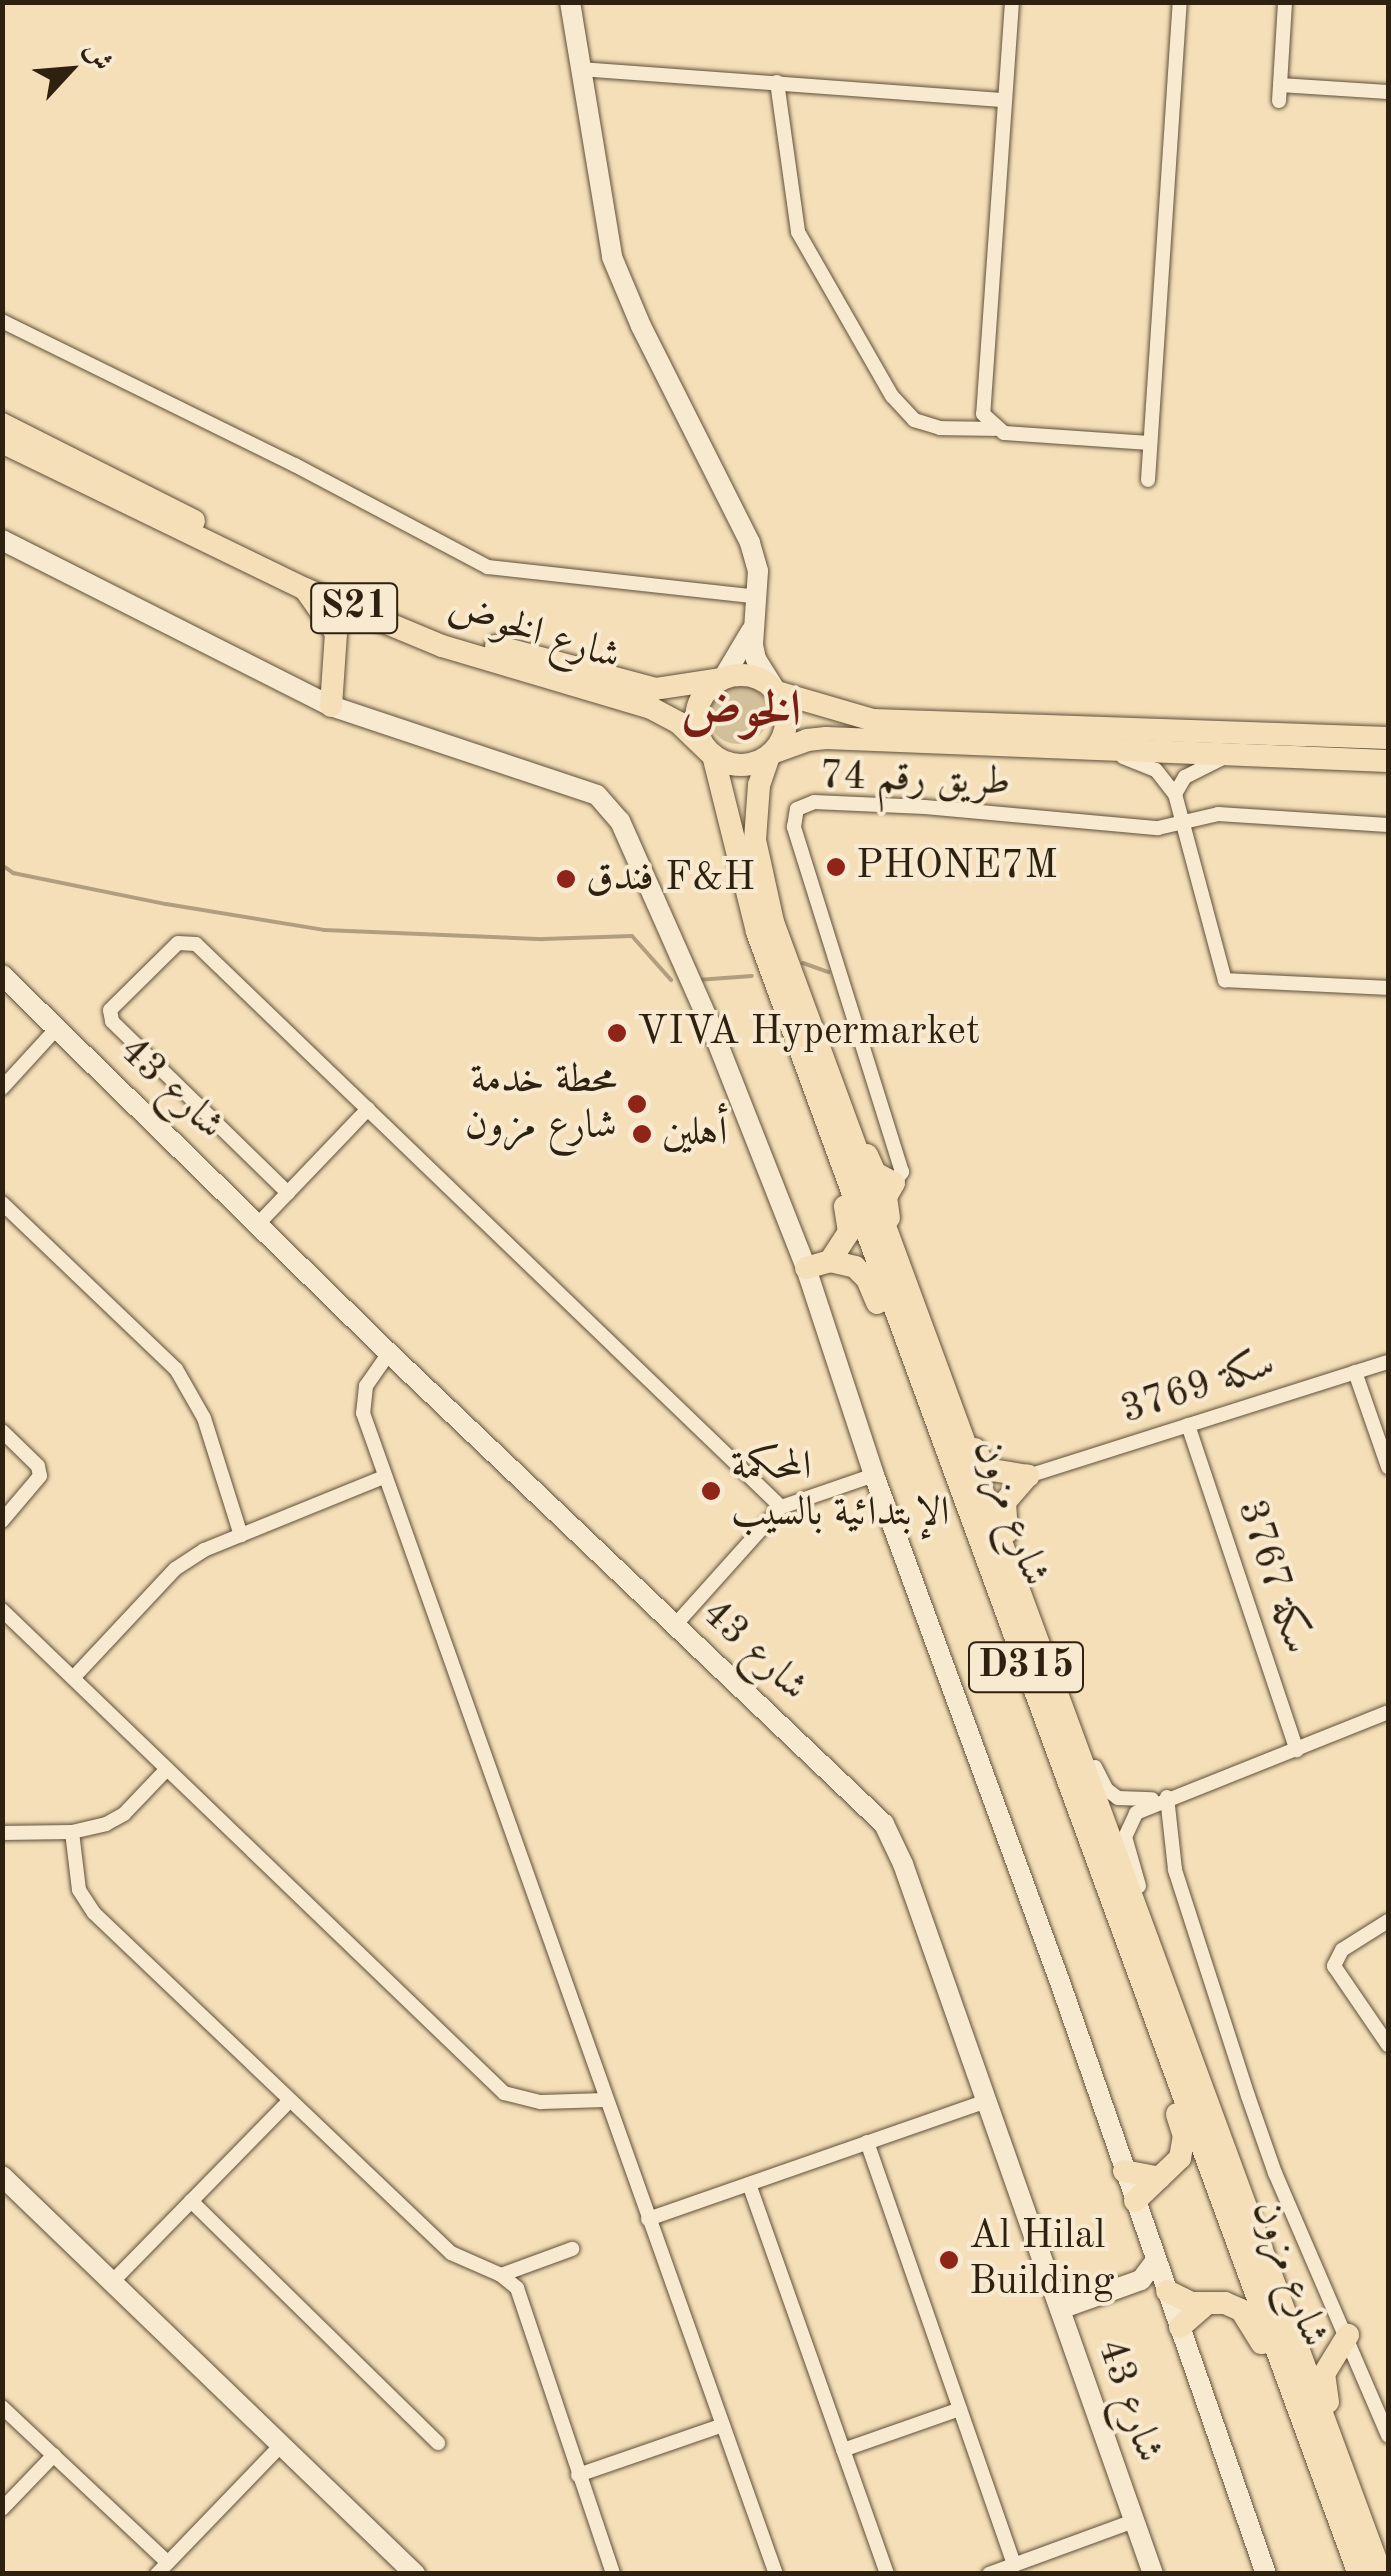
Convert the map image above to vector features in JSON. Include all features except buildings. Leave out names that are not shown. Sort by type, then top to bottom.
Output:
[{"type":"main road","name":"شارع الخوض","points":[[2,424],[251,550],[417,624],[655,689],[722,679]]},
{"type":"main road","name":"شارع الخوض","points":[[2,442],[305,589],[442,646],[651,708],[680,723],[712,754]]},
{"type":"main road","points":[[305,589],[336,633],[332,706]]},
{"type":"main road","name":"S21","points":[[722,679],[750,675],[775,690],[873,720],[1388,738]]},
{"type":"main road","points":[[722,679],[709,688],[696,714],[697,728],[712,754],[741,765],[807,740],[826,738],[1388,761]]},
{"type":"main road","points":[[770,755],[785,730],[786,717],[775,690]]},
{"type":"main road","name":"شارع مزون","points":[[712,754],[723,783],[745,894],[807,1071],[938,1426],[1381,2574]]},
{"type":"main road","name":"شارع مزون","points":[[770,755],[755,815],[759,871],[840,1106],[1058,1696],[1359,2574]]},
{"type":"main road","points":[[807,1071],[809,1106],[850,1225],[847,1240],[830,1261]]},
{"type":"main road","points":[[840,1106],[855,1126],[875,1172],[894,1182],[886,1197],[887,1210],[926,1335],[986,1469],[1028,1476]]},
{"type":"main road","points":[[806,1268],[830,1261],[849,1264],[864,1274],[920,1404],[938,1426]]},
{"type":"main road","points":[[1026,1614],[1003,1518],[1010,1491],[1028,1476]]},
{"type":"main road","points":[[1135,2201],[1180,2158],[1184,2136],[1136,1994],[1146,1961]]},
{"type":"main road","points":[[1124,2171],[1159,2178]]},
{"type":"main road","points":[[1167,2291],[1185,2301],[1234,2306],[1253,2323],[1292,2419],[1315,2454]]},
{"type":"main road","points":[[1180,2327],[1206,2304]]},
{"type":"main road","points":[[1348,2334],[1327,2369],[1323,2389],[1350,2458],[1355,2501]]},
{"type":"main road","points":[[1327,2369],[1344,2358],[1357,2359]]},
{"type":"street","points":[[570,2],[612,257],[750,543],[758,570],[756,658],[775,690]]},
{"type":"street","points":[[996,429],[983,414],[982,401],[1012,2]]},
{"type":"street","points":[[1148,480],[1180,2]]},
{"type":"street","points":[[1279,101],[1284,2]]},
{"type":"street","points":[[580,69],[1004,100]]},
{"type":"street","points":[[777,82],[798,232],[892,396],[914,420],[940,428],[996,429],[1150,444]]},
{"type":"street","points":[[1280,85],[1388,92]]},
{"type":"street","points":[[2,321],[295,465],[488,567],[758,598]]},
{"type":"street","points":[[2,540],[332,706],[597,795],[620,821],[712,1028],[806,1268],[874,1476],[1061,1984],[1266,2574]]},
{"type":"street","points":[[722,679],[756,620]]},
{"type":"street","points":[[1108,752],[1147,765],[1176,794],[1225,980],[1388,988]]},
{"type":"street","points":[[1176,794],[1185,777],[1228,756]]},
{"type":"street","name":"طريق رقم 74","points":[[894,1182],[902,1172],[794,826],[797,809],[814,802],[1158,828],[1218,814],[1388,824]]},
{"type":"street","points":[[288,1193],[112,1022],[110,1010],[175,945],[193,942],[782,1507]]},
{"type":"street","name":"شارع 43","points":[[2,975],[260,1223],[388,1353],[884,1824],[903,1864],[1153,2574]]},
{"type":"street","points":[[2,1088],[57,1028]]},
{"type":"street","points":[[260,1223],[368,1108]]},
{"type":"street","points":[[2,1203],[176,1370],[204,1418],[241,1535]]},
{"type":"street","points":[[388,1353],[362,1397],[363,1413],[776,2574]]},
{"type":"street","name":"سكة 3769","points":[[1028,1476],[1388,1362]]},
{"type":"street","points":[[1355,1372],[1388,1467]]},
{"type":"street","name":"سكة 3767","points":[[1188,1425],[1296,1750]]},
{"type":"street","points":[[2,1431],[38,1466],[40,1476],[2,1521]]},
{"type":"street","points":[[676,1624],[782,1507],[874,1476]]},
{"type":"street","points":[[73,1678],[175,1570],[204,1550],[384,1477]]},
{"type":"street","points":[[2,1610],[504,2093],[542,2102],[605,2100]]},
{"type":"street","points":[[1058,1696],[1112,1794],[1132,1802],[1167,1797]]},
{"type":"street","points":[[1146,1961],[1126,1830],[1136,1813],[1167,1797],[1388,1712]]},
{"type":"street","points":[[2,1833],[72,1832],[124,1814],[166,1768]]},
{"type":"street","points":[[1167,1797],[1175,1870],[1275,2174],[1348,2334],[1388,2436]]},
{"type":"street","points":[[72,1832],[79,1890],[94,1913],[451,2253],[501,2275],[517,2288],[613,2574]]},
{"type":"street","points":[[1386,2035],[1334,1966],[1342,1950],[1388,1921]]},
{"type":"street","points":[[112,2282],[289,2101]]},
{"type":"street","points":[[648,2219],[986,2101]]},
{"type":"street","points":[[867,2142],[1014,2564]]},
{"type":"street","points":[[2,2176],[416,2574]]},
{"type":"street","points":[[749,2184],[887,2574]]},
{"type":"street","points":[[191,2200],[438,2443]]},
{"type":"street","points":[[501,2275],[572,2249]]},
{"type":"street","points":[[1060,2309],[1140,2280],[1156,2260]]},
{"type":"street","points":[[1140,2280],[1167,2291]]},
{"type":"street","points":[[2,2406],[162,2568],[281,2445]]},
{"type":"street","points":[[844,2450],[960,2409]]},
{"type":"street","points":[[578,2475],[722,2425]]},
{"type":"street","points":[[2,2509],[54,2455]]},
{"type":"street","points":[[990,2574],[1134,2522]]},
{"type":"shaded area","points":[[738,684],[759,693],[768,714],[759,735],[738,744],[717,735],[708,714],[717,693]]},
{"type":"waterway","points":[[2,865],[13,873],[166,904],[324,930],[543,939],[632,936],[671,980]]},
{"type":"waterway","points":[[803,963],[828,972]]},
{"type":"waterway","points":[[697,980],[752,976]]},
{"type":"place","name":"PHONE7M","points":[[836,867]]},
{"type":"place","name":"فندق F&H","points":[[566,879]]},
{"type":"place","name":"VIVA Hypermarket","points":[[617,1033]]},
{"type":"place","name":"محطة خدمة شارع مزون","points":[[637,1104]]},
{"type":"place","name":"أهلين","points":[[642,1134]]},
{"type":"place","name":"المحكمة الإبتدائية بالسيب","points":[[711,1491]]},
{"type":"place","name":"Al Hilal Building","points":[[949,2260]]},
{"type":"district","name":"الخوض","points":[[741,713]]}]
